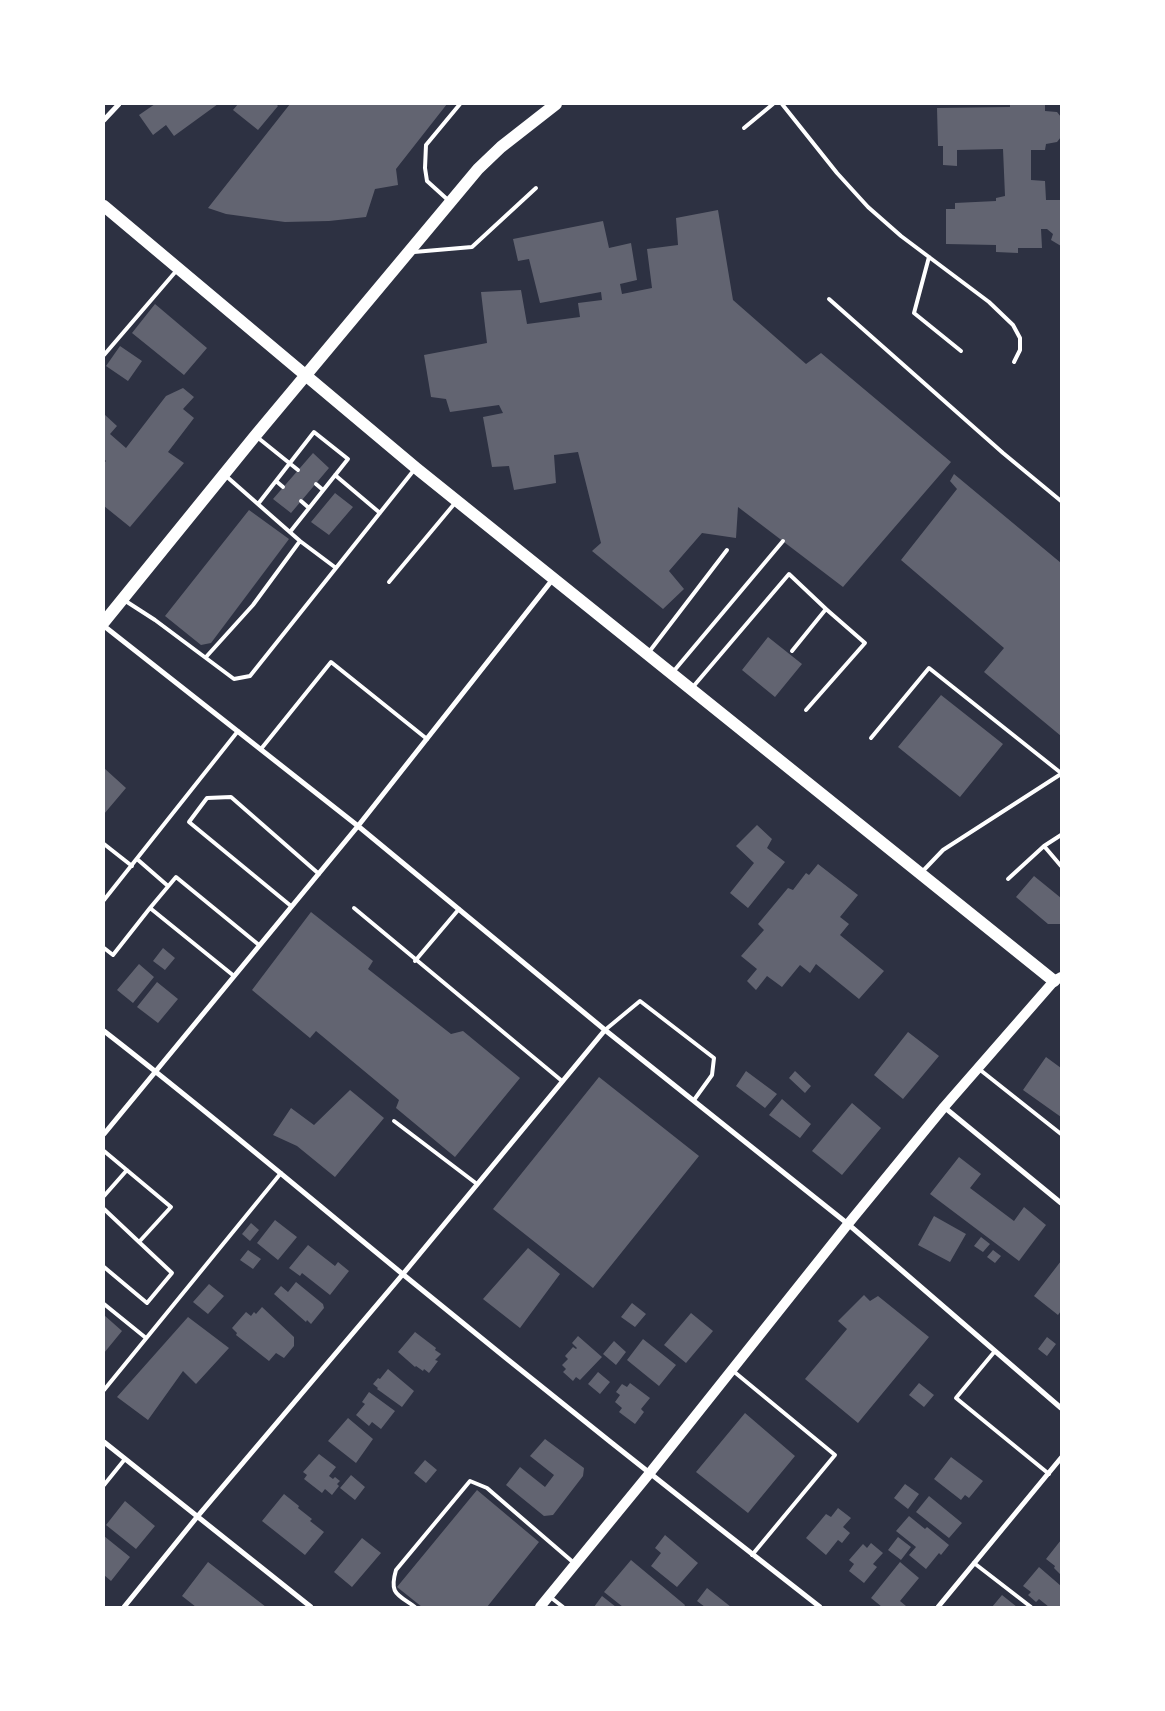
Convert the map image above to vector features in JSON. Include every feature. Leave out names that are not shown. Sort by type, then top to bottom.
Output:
[{"type":"main road","points":[[104,622],[255,436],[478,169],[501,146],[556,104]]},
{"type":"main road","points":[[104,206],[416,468],[921,874],[1058,979],[944,1107],[540,1607]]},
{"type":"street","points":[[104,120],[119,104]]},
{"type":"street","points":[[104,1134],[358,826],[553,579]]},
{"type":"street","points":[[104,626],[358,826],[605,1030],[848,1224],[1061,1408]]},
{"type":"street","points":[[124,1607],[197,1517],[403,1274],[605,1030]]},
{"type":"street","points":[[104,1031],[156,1070],[649,1474],[820,1607]]},
{"type":"street","points":[[944,1107],[1061,1203]]},
{"type":"street","points":[[104,1442],[311,1607]]},
{"type":"street","points":[[938,1607],[1061,1458]]},
{"type":"lane","points":[[450,202],[427,181],[425,168],[426,145],[460,104]]},
{"type":"lane","points":[[744,128],[773,104]]},
{"type":"lane","points":[[782,104],[837,173],[868,207],[929,257],[989,302],[1013,325],[1020,338],[1020,350],[1014,362]]},
{"type":"lane","points":[[407,252],[472,247],[536,188]]},
{"type":"lane","points":[[929,257],[914,313],[961,351]]},
{"type":"lane","points":[[104,355],[178,269]]},
{"type":"lane","points":[[829,299],[1003,453],[1061,501]]},
{"type":"lane","points":[[258,504],[314,432],[348,459],[290,532]]},
{"type":"lane","points":[[255,436],[298,470]]},
{"type":"lane","points":[[122,599],[147,614],[234,679],[250,676],[416,468]]},
{"type":"lane","points":[[224,474],[300,541],[336,568]]},
{"type":"lane","points":[[335,475],[380,513]]},
{"type":"lane","points":[[276,481],[283,487]]},
{"type":"lane","points":[[316,484],[323,490]]},
{"type":"lane","points":[[301,501],[309,508]]},
{"type":"lane","points":[[389,582],[457,501]]},
{"type":"lane","points":[[206,658],[253,605],[300,541]]},
{"type":"lane","points":[[671,674],[783,541]]},
{"type":"lane","points":[[647,655],[727,550]]},
{"type":"lane","points":[[691,690],[789,574],[865,643],[806,710]]},
{"type":"lane","points":[[792,651],[826,609]]},
{"type":"lane","points":[[261,749],[331,662],[427,739]]},
{"type":"lane","points":[[872,738],[929,668],[1061,774],[943,850],[921,874]]},
{"type":"lane","points":[[104,900],[238,731]]},
{"type":"lane","points":[[292,906],[189,822],[207,798],[231,797],[319,874]]},
{"type":"lane","points":[[1008,879],[1044,846],[1061,835]]},
{"type":"lane","points":[[104,844],[132,866]]},
{"type":"lane","points":[[1044,846],[1061,866]]},
{"type":"lane","points":[[138,859],[168,886]]},
{"type":"lane","points":[[104,948],[113,955],[176,877],[259,945]]},
{"type":"lane","points":[[150,908],[234,976]]},
{"type":"lane","points":[[354,908],[562,1081]]},
{"type":"lane","points":[[416,961],[460,909]]},
{"type":"lane","points":[[605,1030],[640,1001],[714,1058],[712,1075],[694,1100]]},
{"type":"lane","points":[[977,1068],[1061,1134]]},
{"type":"lane","points":[[394,1121],[477,1184]]},
{"type":"lane","points":[[104,1151],[171,1206],[139,1242]]},
{"type":"lane","points":[[104,1196],[127,1170]]},
{"type":"lane","points":[[104,1390],[282,1173]]},
{"type":"lane","points":[[104,1209],[172,1273],[147,1303],[104,1267]]},
{"type":"lane","points":[[104,1304],[146,1338]]},
{"type":"lane","points":[[995,1351],[956,1398],[1049,1474]]},
{"type":"lane","points":[[732,1370],[835,1455],[752,1554]]},
{"type":"lane","points":[[104,1485],[125,1459]]},
{"type":"lane","points":[[414,1607],[395,1592],[392,1583],[396,1570],[470,1481],[487,1488],[575,1564]]},
{"type":"lane","points":[[974,1563],[1031,1607]]},
{"type":"lane","points":[[549,1596],[563,1607]]},
{"type":"building","points":[[155,104],[218,104],[174,136],[166,125],[153,135],[139,115]]},
{"type":"building","points":[[238,104],[276,104],[278,106],[258,130],[233,110]]},
{"type":"building","points":[[290,104],[447,104],[396,169],[398,185],[375,189],[366,217],[329,221],[285,222],[226,214],[208,208]]},
{"type":"building","points":[[1010,104],[1045,104],[1045,111],[1057,112],[1061,117],[1061,137],[1057,142],[1046,144],[1045,150],[1031,150],[1031,180],[1045,181],[1046,200],[1061,200],[1061,246],[1051,240],[1053,234],[1047,229],[1041,229],[1042,248],[1018,248],[1018,253],[996,252],[996,245],[946,244],[946,209],[955,209],[955,203],[996,201],[996,198],[1005,196],[1003,149],[957,150],[957,166],[943,165],[943,146],[938,146],[937,108],[1010,107]]},
{"type":"building","points":[[718,210],[733,300],[806,364],[821,353],[951,462],[843,587],[738,507],[736,538],[702,533],[669,571],[684,589],[663,609],[592,551],[601,543],[578,452],[554,455],[556,483],[514,490],[509,466],[492,467],[483,417],[503,413],[499,405],[450,412],[446,399],[431,397],[424,355],[487,343],[481,292],[521,290],[527,324],[580,317],[578,303],[602,300],[601,292],[540,303],[529,259],[518,261],[513,239],[603,221],[609,248],[631,243],[637,280],[620,284],[622,294],[652,288],[647,249],[678,245],[676,218]]},
{"type":"building","points":[[155,304],[207,348],[184,375],[132,333]]},
{"type":"building","points":[[120,346],[142,361],[128,381],[106,366]]},
{"type":"building","points":[[183,388],[194,397],[183,409],[194,418],[168,452],[184,463],[130,527],[104,506],[104,463],[106,461],[104,459],[104,414],[117,426],[110,434],[126,448],[166,396]]},
{"type":"building","points":[[313,453],[329,468],[291,513],[273,499]]},
{"type":"building","points":[[954,474],[1061,563],[1061,736],[984,672],[1004,648],[901,560],[957,489],[950,481]]},
{"type":"building","points":[[335,493],[353,507],[329,535],[311,522]]},
{"type":"building","points":[[249,510],[289,539],[211,643],[201,645],[165,616]]},
{"type":"building","points":[[768,637],[802,664],[775,697],[742,670]]},
{"type":"building","points":[[941,695],[1003,744],[960,797],[898,747]]},
{"type":"building","points":[[104,768],[126,788],[104,814]]},
{"type":"building","points":[[757,825],[772,839],[767,848],[785,862],[748,908],[730,893],[754,863],[736,846]]},
{"type":"building","points":[[818,864],[858,895],[840,917],[849,924],[840,935],[884,971],[859,999],[816,964],[810,973],[800,965],[782,987],[767,976],[756,990],[747,981],[757,969],[741,956],[764,930],[758,924],[788,888],[793,890],[806,873],[809,875]]},
{"type":"building","points":[[1034,876],[1061,898],[1061,924],[1048,924],[1016,897]]},
{"type":"building","points":[[311,912],[373,961],[368,969],[451,1034],[463,1031],[520,1078],[455,1157],[396,1108],[399,1100],[316,1031],[310,1038],[252,990]]},
{"type":"building","points":[[163,948],[175,958],[165,970],[153,961]]},
{"type":"building","points":[[139,964],[154,977],[133,1003],[117,990]]},
{"type":"building","points":[[157,982],[178,999],[158,1023],[137,1007]]},
{"type":"building","points":[[908,1032],[939,1056],[903,1099],[874,1075]]},
{"type":"building","points":[[1046,1057],[1061,1068],[1061,1117],[1023,1090]]},
{"type":"building","points":[[746,1071],[777,1094],[765,1108],[736,1086]]},
{"type":"building","points":[[795,1071],[811,1086],[805,1093],[789,1078]]},
{"type":"building","points":[[599,1077],[699,1156],[593,1288],[493,1209]]},
{"type":"building","points":[[350,1090],[384,1118],[335,1177],[297,1146],[273,1135],[291,1108],[314,1125]]},
{"type":"building","points":[[782,1099],[811,1124],[800,1138],[769,1115]]},
{"type":"building","points":[[852,1103],[881,1128],[842,1175],[812,1151]]},
{"type":"building","points":[[959,1157],[981,1174],[970,1188],[1014,1221],[1024,1207],[1046,1225],[1019,1261],[930,1194]]},
{"type":"building","points":[[934,1216],[966,1234],[950,1262],[918,1245]]},
{"type":"building","points":[[275,1220],[297,1237],[278,1260],[257,1243]]},
{"type":"building","points":[[251,1223],[259,1230],[250,1241],[242,1234]]},
{"type":"building","points":[[981,1237],[990,1244],[983,1252],[974,1246]]},
{"type":"building","points":[[308,1245],[335,1266],[338,1262],[349,1271],[330,1295],[302,1273],[300,1276],[289,1268]]},
{"type":"building","points":[[528,1248],[560,1274],[520,1328],[483,1299]]},
{"type":"building","points":[[248,1250],[261,1259],[253,1269],[240,1260]]},
{"type":"building","points":[[993,1250],[1001,1256],[995,1263],[987,1257]]},
{"type":"building","points":[[1061,1261],[1061,1311],[1058,1315],[1034,1296]]},
{"type":"building","points":[[296,1282],[323,1304],[324,1308],[311,1324],[307,1320],[306,1322],[274,1294],[281,1286],[288,1292]]},
{"type":"building","points":[[209,1284],[224,1296],[208,1314],[193,1302]]},
{"type":"building","points":[[864,1295],[870,1301],[878,1296],[929,1337],[858,1423],[805,1379],[847,1329],[838,1321]]},
{"type":"building","points":[[632,1303],[646,1314],[635,1327],[621,1317]]},
{"type":"building","points":[[262,1307],[294,1337],[294,1346],[284,1358],[276,1353],[269,1361],[236,1335],[237,1333],[232,1328],[246,1312],[251,1316],[254,1312],[256,1314]]},
{"type":"building","points":[[691,1313],[713,1331],[686,1363],[664,1345]]},
{"type":"building","points":[[104,1315],[122,1331],[104,1353]]},
{"type":"building","points":[[188,1317],[229,1348],[196,1384],[183,1371],[148,1420],[117,1397]]},
{"type":"building","points":[[415,1332],[441,1354],[435,1360],[438,1361],[429,1373],[424,1369],[423,1371],[415,1367],[398,1352]]},
{"type":"building","points":[[578,1336],[602,1357],[580,1380],[576,1377],[573,1381],[563,1372],[566,1369],[562,1365],[568,1359],[565,1356],[573,1347],[577,1348],[572,1343]]},
{"type":"building","points":[[1047,1337],[1056,1344],[1047,1356],[1038,1349]]},
{"type":"building","points":[[643,1339],[676,1365],[659,1386],[627,1360]]},
{"type":"building","points":[[614,1341],[626,1352],[616,1365],[603,1354]]},
{"type":"building","points":[[388,1369],[414,1391],[402,1407],[373,1384]]},
{"type":"building","points":[[598,1372],[610,1382],[600,1394],[588,1384]]},
{"type":"building","points":[[630,1383],[650,1398],[641,1409],[644,1412],[635,1424],[619,1412],[622,1408],[615,1402],[620,1395],[616,1392],[622,1384],[627,1387]]},
{"type":"building","points":[[919,1383],[934,1395],[924,1407],[909,1395]]},
{"type":"building","points":[[369,1392],[395,1411],[381,1429],[372,1422],[369,1426],[356,1415],[365,1404],[362,1402]]},
{"type":"building","points":[[745,1413],[795,1456],[748,1513],[696,1472]]},
{"type":"building","points":[[348,1418],[373,1439],[356,1463],[328,1441]]},
{"type":"building","points":[[545,1439],[584,1468],[583,1476],[553,1515],[544,1516],[506,1485],[520,1467],[545,1487],[554,1475],[530,1456]]},
{"type":"building","points":[[319,1454],[336,1467],[329,1476],[333,1479],[335,1477],[340,1481],[337,1484],[339,1486],[332,1495],[325,1489],[322,1493],[304,1479],[307,1475],[303,1472]]},
{"type":"building","points":[[951,1457],[983,1481],[969,1498],[965,1495],[961,1500],[934,1479]]},
{"type":"building","points":[[425,1460],[437,1470],[426,1483],[414,1473]]},
{"type":"building","points":[[351,1475],[365,1487],[355,1500],[340,1488]]},
{"type":"building","points":[[905,1484],[919,1494],[908,1509],[894,1498]]},
{"type":"building","points":[[477,1490],[539,1542],[487,1607],[422,1607],[397,1587]]},
{"type":"building","points":[[284,1494],[312,1519],[310,1521],[324,1532],[305,1555],[262,1521]]},
{"type":"building","points":[[929,1496],[962,1523],[949,1538],[916,1512]]},
{"type":"building","points":[[125,1501],[155,1526],[136,1549],[106,1525]]},
{"type":"building","points":[[838,1508],[851,1518],[843,1527],[850,1533],[842,1543],[838,1540],[826,1555],[806,1538],[826,1514],[831,1517]]},
{"type":"building","points":[[909,1516],[925,1529],[927,1527],[949,1545],[941,1555],[939,1553],[926,1569],[909,1555],[916,1547],[896,1531]]},
{"type":"building","points":[[665,1535],[698,1563],[677,1587],[651,1566],[661,1553],[655,1548]]},
{"type":"building","points":[[104,1536],[130,1557],[111,1581],[104,1575]]},
{"type":"building","points":[[898,1537],[911,1547],[901,1560],[888,1550]]},
{"type":"building","points":[[362,1538],[381,1553],[352,1587],[334,1572]]},
{"type":"building","points":[[1061,1540],[1061,1575],[1054,1568],[1055,1566],[1046,1559]]},
{"type":"building","points":[[871,1543],[883,1553],[873,1564],[877,1567],[864,1583],[849,1571],[854,1564],[849,1560],[863,1544],[867,1548]]},
{"type":"building","points":[[631,1560],[685,1605],[684,1607],[623,1607],[604,1592]]},
{"type":"building","points":[[208,1562],[266,1607],[196,1607],[182,1596]]},
{"type":"building","points":[[900,1562],[919,1578],[900,1601],[905,1607],[882,1607],[871,1598]]},
{"type":"building","points":[[1039,1567],[1061,1586],[1061,1607],[1049,1607],[1039,1599],[1036,1602],[1028,1595],[1031,1592],[1023,1586]]},
{"type":"building","points":[[707,1588],[731,1607],[705,1607],[697,1601]]},
{"type":"building","points":[[1002,1595],[1017,1607],[992,1607]]},
{"type":"building","points":[[602,1596],[616,1607],[594,1607]]}]
